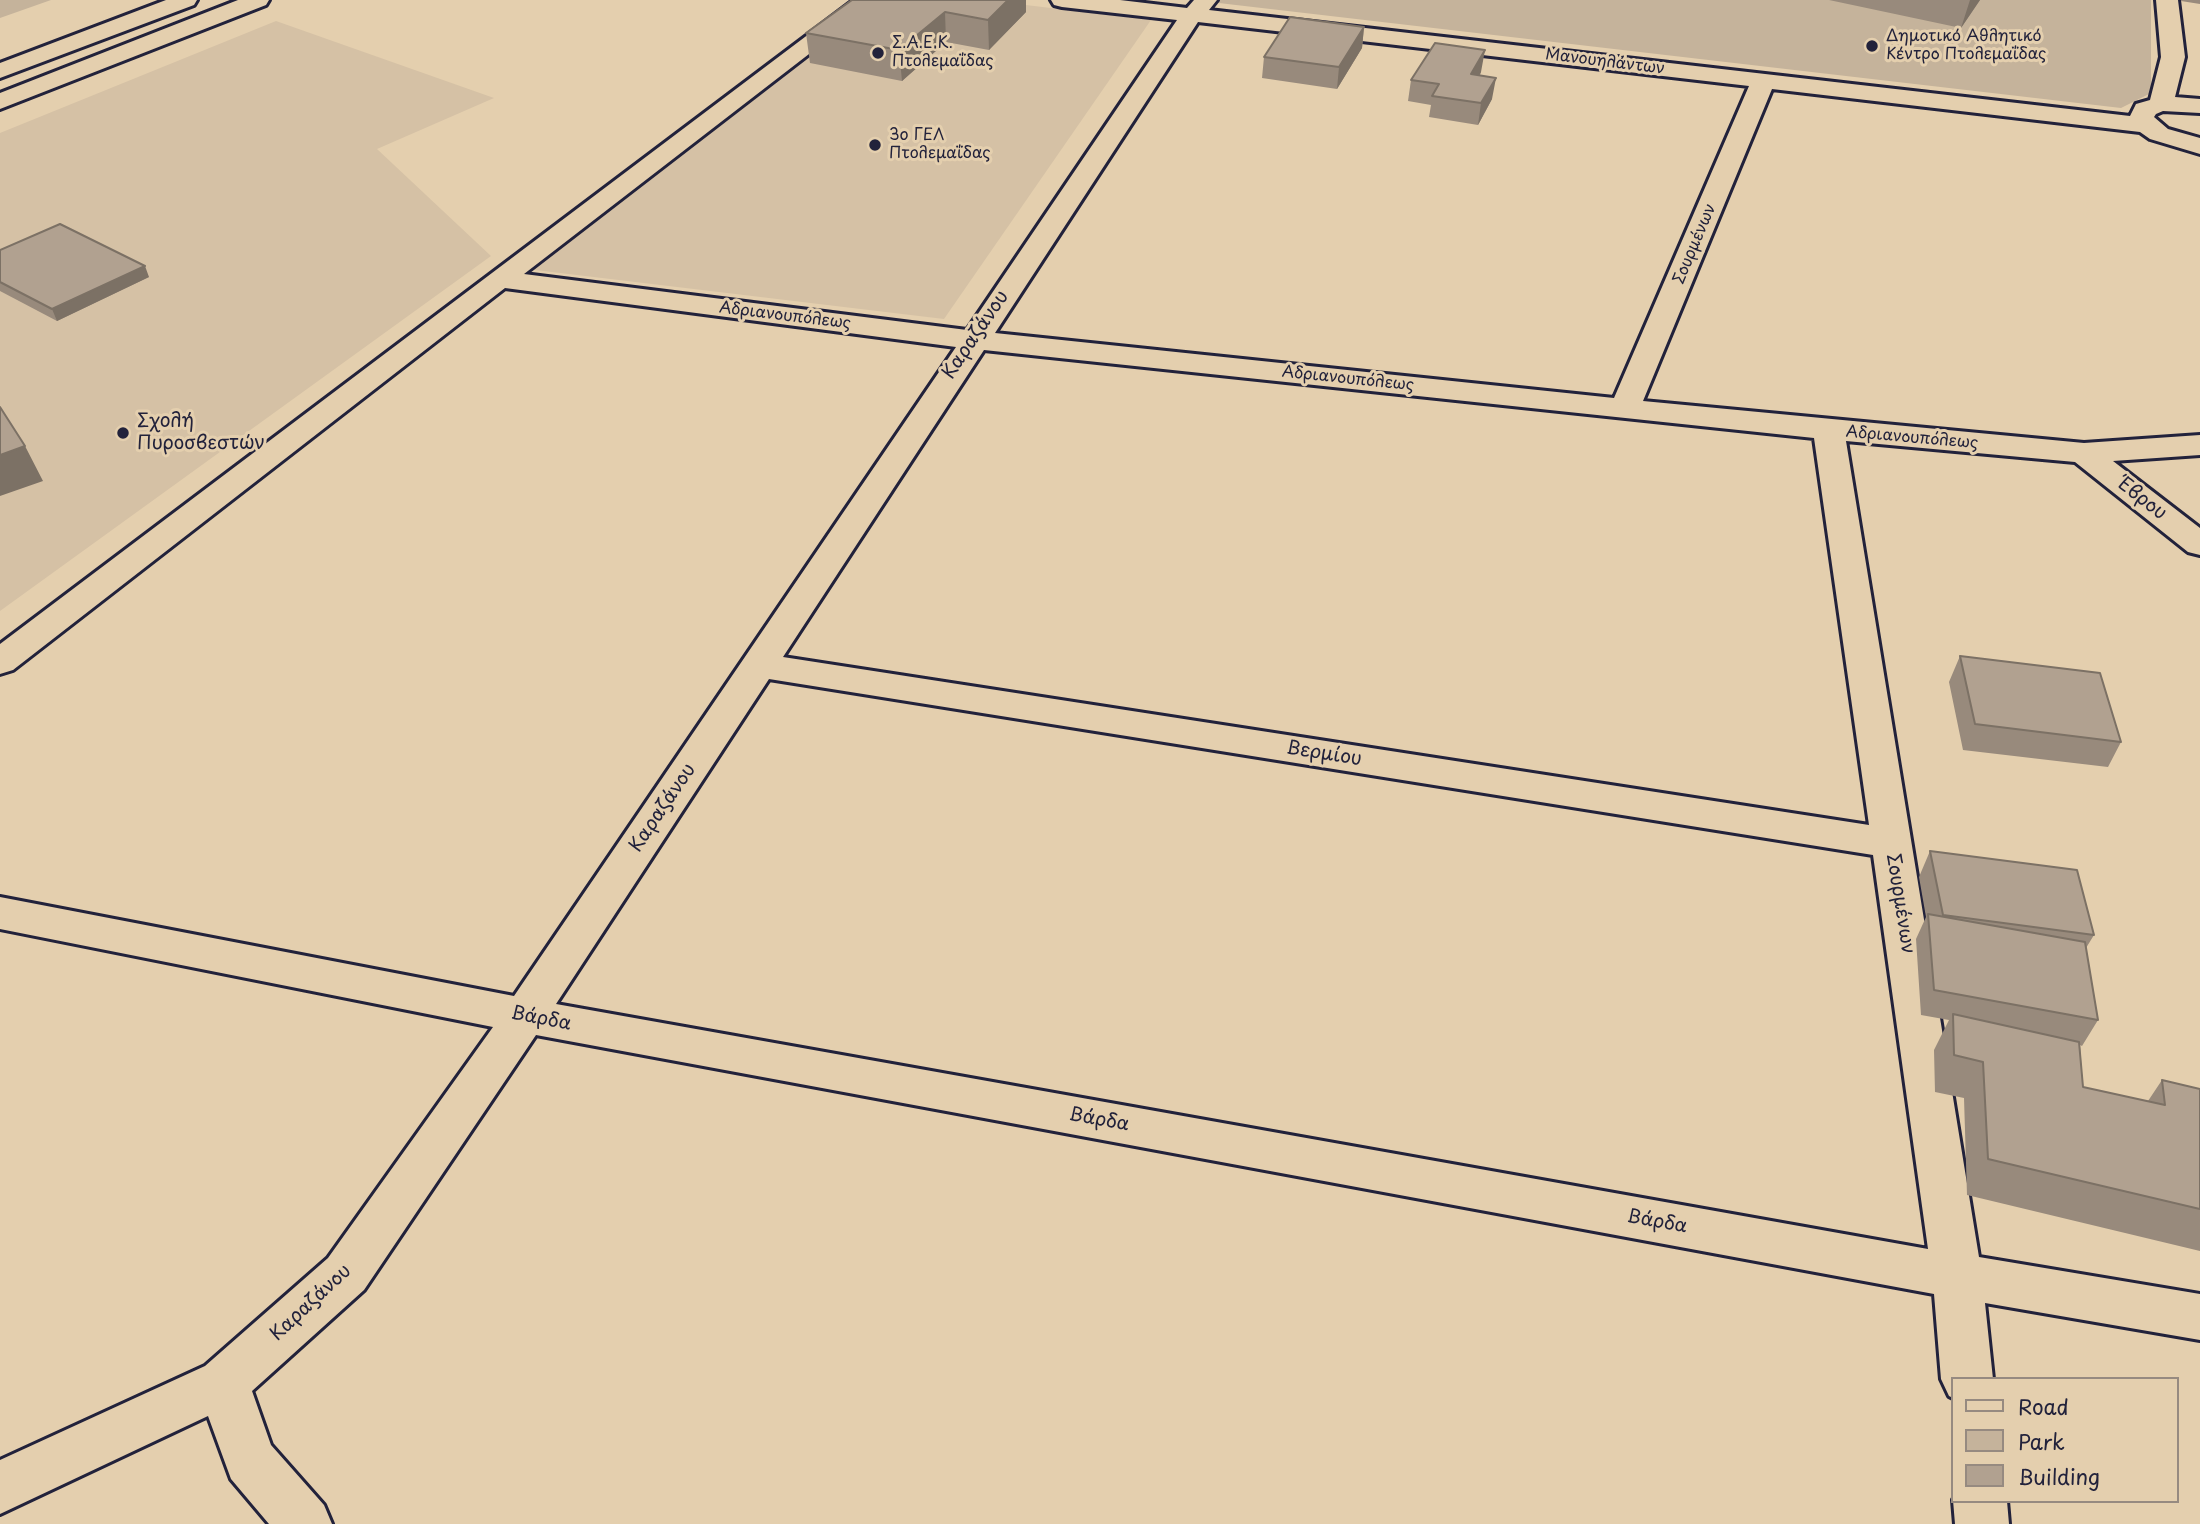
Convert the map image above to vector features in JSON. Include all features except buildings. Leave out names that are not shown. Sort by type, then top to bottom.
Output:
[{"type":"street","points":[[0,71],[186,0]]},
{"type":"street","points":[[0,102],[258,0]]},
{"type":"street","points":[[0,663],[499,279],[868,0]]},
{"type":"street","name":"Μανουηλάντων","points":[[1062,0],[1199,7],[1764,80],[2147,125]]},
{"type":"street","points":[[2161,104],[2173,57],[2167,0]]},
{"type":"street","name":"Καραζάνου","points":[[0,1488],[223,1383],[346,1274],[524,1016],[973,340],[1199,7]]},
{"type":"street","name":"Σουρμένων","points":[[1625,408],[1764,80]]},
{"type":"street","points":[[2200,106],[2161,104],[2145,109],[2142,117],[2147,125],[2177,141],[2200,146]]},
{"type":"street","name":"Αδριανουπόλεως","points":[[499,279],[973,340],[1829,430],[2084,453],[2200,445]]},
{"type":"street","name":"Σουρμένων","points":[[1829,430],[1957,1276],[1968,1377]]},
{"type":"street","name":"Έβρου","points":[[2084,453],[2200,545]]},
{"type":"street","name":"Βερμίου","points":[[757,665],[1891,843]]},
{"type":"street","name":"Βάρδα","points":[[0,913],[524,1016],[1957,1276],[2200,1317]]},
{"type":"street","points":[[223,1383],[250,1461],[305,1524]]},
{"type":"street","points":[[1980,1503],[1982,1524]]},
{"type":"shaded area","name":"3ο ΓΕΛ Πτολεμαΐδας","points":[[869,0],[984,0],[1151,20],[944,319],[527,269]]},
{"type":"shaded area","name":"Σχολή Πυροσβεστών","points":[[276,21],[494,98],[377,149],[491,256],[0,611],[0,133]]},
{"type":"green space","points":[[0,0],[51,0],[0,18]]},
{"type":"green space","name":"Δημοτικό Αθλητικό Κέντρο Πτολεμαΐδας","points":[[1193,0],[2151,0],[2151,93],[2121,108]]},
{"type":"place","name":"Δημοτικό Αθλητικό Κέντρο Πτολεμαΐδας","points":[[1872,46]]},
{"type":"place","name":"Σ.Α.Ε.Κ. Πτολεμαΐδας","points":[[878,53]]},
{"type":"place","name":"3ο ΓΕΛ Πτολεμαΐδας","points":[[875,145]]},
{"type":"place","name":"Σχολή Πυροσβεστών","points":[[123,433]]}]
